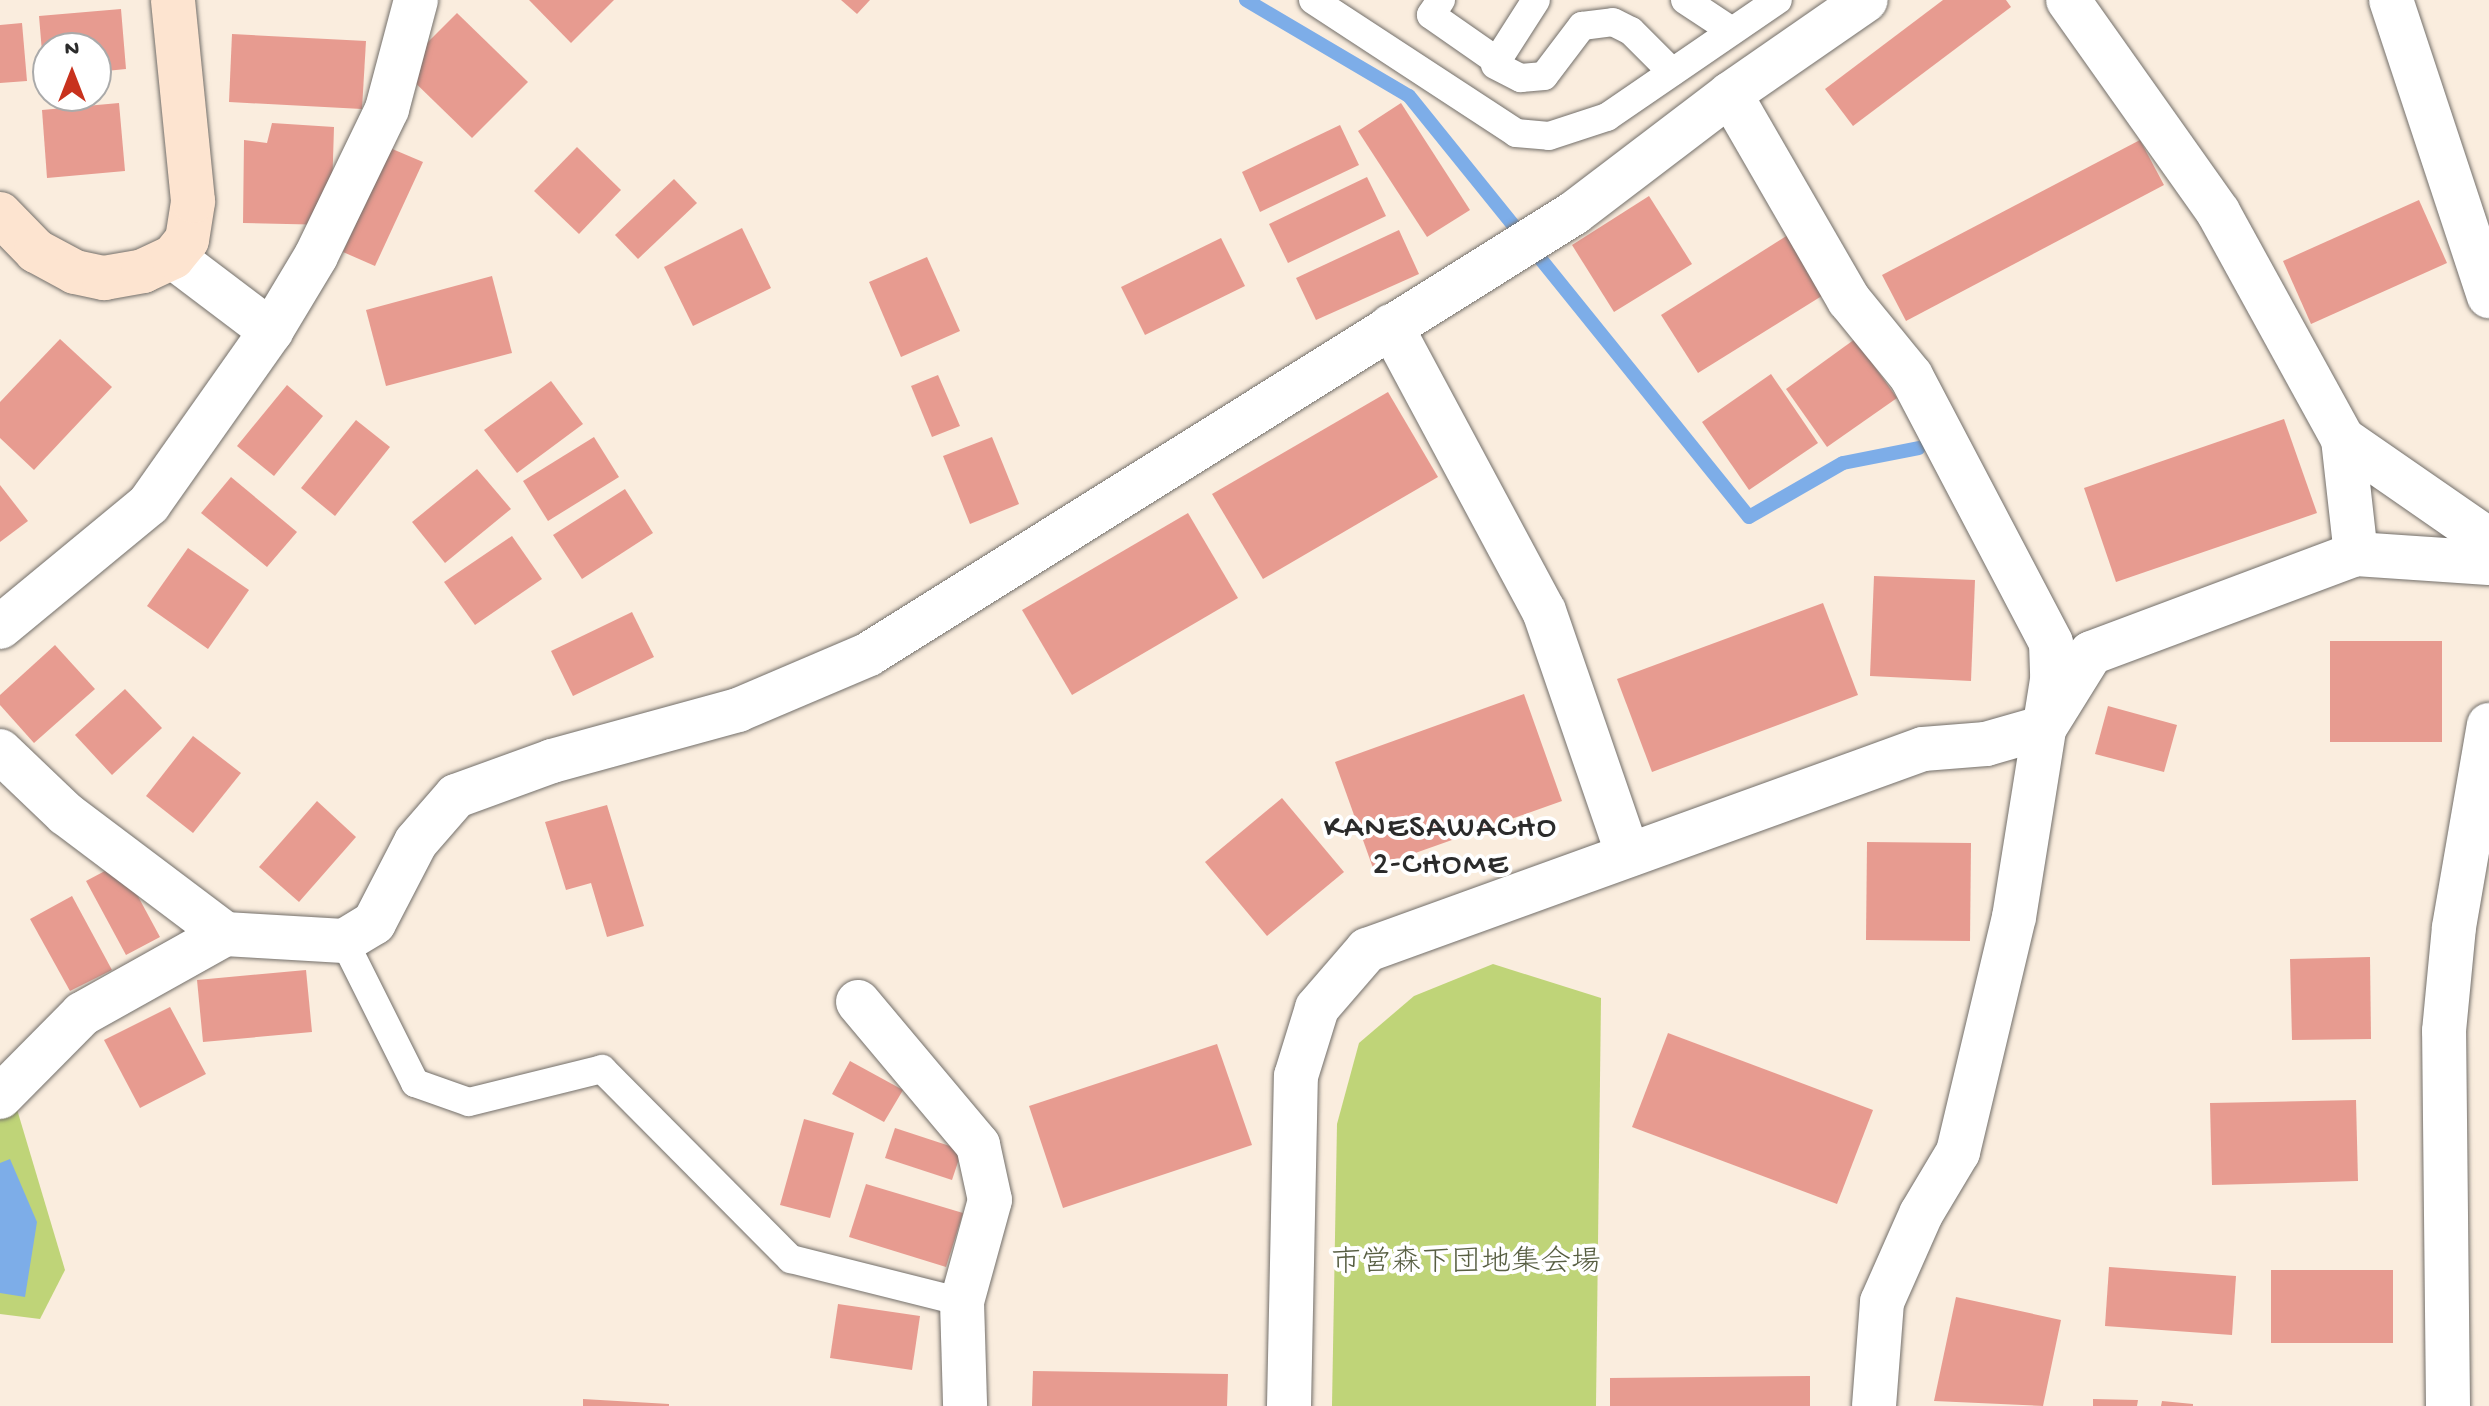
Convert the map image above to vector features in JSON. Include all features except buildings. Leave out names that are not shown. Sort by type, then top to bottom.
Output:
[{"type":"street","points":[[0,214],[36,251],[75,272],[104,278],[143,271],[173,257],[187,240],[193,201],[173,0]]},
{"type":"street","points":[[0,627],[149,504],[271,331],[316,256],[387,109],[416,0]]},
{"type":"street","points":[[0,1097],[82,1014],[225,934],[344,941],[374,923],[416,842],[456,796],[552,761],[738,710],[869,654],[1574,213],[1730,94],[1866,0]]},
{"type":"street","points":[[2068,0],[2218,212],[2343,439],[2356,554]]},
{"type":"street","points":[[2391,0],[2477,223],[2489,296]]},
{"type":"street","points":[[1730,94],[1849,300],[1911,376],[2051,643],[2045,727],[2014,917],[1958,1152],[1921,1214],[1882,1302],[1874,1406]]},
{"type":"street","points":[[173,257],[271,331]]},
{"type":"street","points":[[1391,326],[1544,611],[1628,855]]},
{"type":"street","points":[[2343,439],[2489,540]]},
{"type":"street","points":[[1289,1406],[1296,1076],[1317,1008],[1367,950],[1923,749],[1986,744],[2045,727],[2091,653],[2356,554],[2489,563]]},
{"type":"street","points":[[2448,1406],[2444,1031],[2489,725]]},
{"type":"street","points":[[0,751],[66,814],[225,934]]},
{"type":"street","points":[[858,1002],[978,1145],[990,1200],[962,1302],[965,1406]]},
{"type":"lane","points":[[1313,0],[1348,10],[1469,103],[1516,133],[1549,136],[1607,117],[1778,0]]},
{"type":"lane","points":[[1441,0],[1431,15],[1521,78],[1544,76],[1582,26],[1613,22],[1631,31],[1672,72]]},
{"type":"lane","points":[[1469,103],[1536,0]]},
{"type":"lane","points":[[1685,0],[1732,31]]},
{"type":"lane","points":[[344,941],[415,1083],[469,1102],[602,1069],[791,1259],[962,1302]]},
{"type":"green space","name":"市営森下団地集会場","points":[[1493,964],[1601,998],[1596,1406],[1332,1406],[1337,1124],[1359,1043],[1414,996]]},
{"type":"green space","points":[[16,1106],[65,1270],[40,1319],[0,1314],[0,1119]]},
{"type":"water","points":[[10,1159],[37,1222],[25,1297],[0,1293],[0,1163]]},
{"type":"waterway","points":[[1246,0],[1409,96],[1749,517],[1843,463],[1919,448]]},
{"type":"district","name":"KANESAWACHO 2-CHOME","points":[[1441,848]]}]
